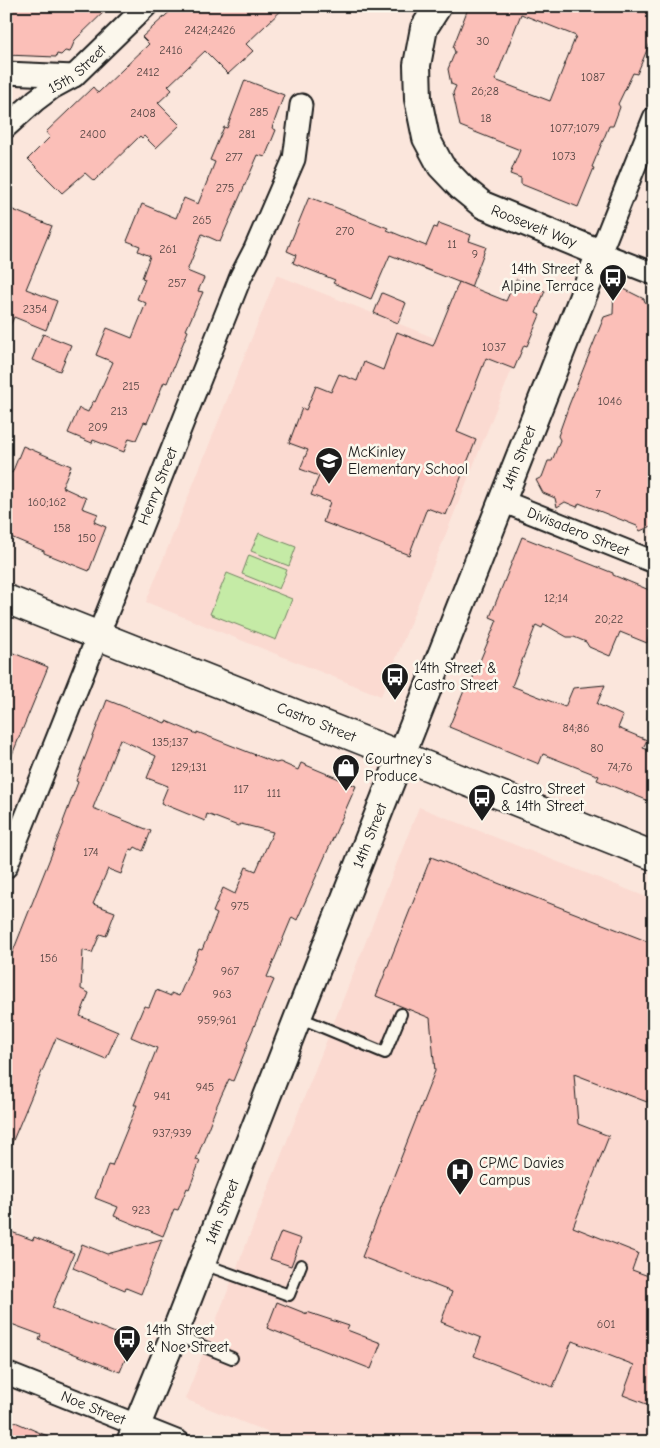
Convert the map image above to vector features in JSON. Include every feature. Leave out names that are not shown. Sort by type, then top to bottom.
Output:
[{"type":"main road","name":"Castro Street","points":[[6,599],[654,856]]},
{"type":"street","name":"15th Street","points":[[6,127],[52,88],[74,76],[146,6]]},
{"type":"street","name":"Roosevelt Way","points":[[438,6],[424,28],[417,65],[418,99],[426,138],[441,166],[461,187],[483,205],[600,253]]},
{"type":"street","points":[[6,74],[74,76]]},
{"type":"street","name":"Henry Street","points":[[6,867],[241,276],[255,249],[294,158],[301,105]]},
{"type":"street","name":"14th Street","points":[[134,1433],[654,118]]},
{"type":"street","points":[[600,253],[654,274]]},
{"type":"street","name":"Divisadero Street","points":[[502,501],[654,562]]},
{"type":"street","name":"Noe Street","points":[[6,1373],[134,1433],[179,1442]]},
{"type":"lane","points":[[298,1017],[385,1053],[401,1014]]},
{"type":"lane","points":[[202,1263],[289,1295],[301,1265]]},
{"type":"lane","points":[[174,1335],[232,1358]]},
{"type":"shaded area","name":"McKinley Elementary School","points":[[277,275],[512,369],[381,696],[146,602]]},
{"type":"shaded area","name":"CPMC Davies Campus","points":[[419,807],[654,900],[654,1442],[292,1442],[185,1399]]},
{"type":"green space","points":[[259,533],[296,547],[289,566],[251,551]]},
{"type":"green space","points":[[249,555],[287,570],[279,589],[242,574]]},
{"type":"green space","points":[[227,573],[292,599],[276,640],[210,614]]},
{"type":"building","points":[[6,6],[110,6],[75,40],[70,52],[65,51],[61,55],[57,54],[56,57],[6,55]]},
{"type":"building","points":[[176,6],[286,6],[246,44],[253,51],[228,74],[205,51],[168,86],[172,90],[158,103],[180,125],[156,148],[144,136],[142,138],[140,136],[94,181],[85,173],[62,193],[28,159],[50,137],[46,132],[93,87],[98,93],[149,44],[142,37]]},
{"type":"building","points":[[469,6],[654,6],[654,33],[637,74],[633,73],[618,104],[620,107],[613,126],[609,126],[578,207],[521,184],[521,178],[510,174],[520,150],[460,126],[453,93],[456,86],[451,84],[448,69],[455,52],[453,47]],"holes":[[[521,14],[576,36],[550,101],[495,80]]]},
{"type":"building","points":[[245,80],[284,95],[272,128],[276,130],[265,157],[258,155],[220,242],[202,234],[187,271],[204,278],[198,291],[203,292],[186,330],[188,331],[167,383],[164,382],[147,423],[144,422],[136,440],[129,438],[124,452],[93,440],[92,443],[68,433],[79,408],[88,412],[93,401],[95,402],[113,362],[96,355],[107,328],[132,338],[146,303],[137,299],[145,279],[142,278],[150,256],[138,251],[140,246],[127,241],[142,204],[176,218],[184,198],[198,204],[215,162],[210,160],[224,127],[227,128]]},
{"type":"building","points":[[309,197],[388,228],[387,230],[426,246],[434,227],[437,228],[439,223],[471,235],[469,241],[486,247],[471,287],[390,255],[371,299],[333,283],[335,280],[293,263],[296,255],[287,251]]},
{"type":"building","points":[[6,207],[52,226],[26,289],[57,301],[46,330],[14,317],[6,335]]},
{"type":"building","points":[[516,279],[545,291],[536,313],[540,315],[527,346],[524,345],[514,369],[486,358],[457,432],[476,440],[446,515],[427,508],[409,555],[323,522],[330,502],[311,495],[319,476],[300,469],[308,450],[289,443],[302,408],[306,410],[316,386],[331,392],[339,374],[357,381],[364,362],[383,370],[397,332],[433,346],[459,282],[506,301]]},
{"type":"building","points":[[614,284],[654,306],[654,525],[640,531],[637,526],[579,503],[577,507],[565,502],[557,507],[555,498],[543,493],[536,480],[542,477],[548,461],[552,461],[560,440],[558,436],[569,405],[604,317],[613,314]]},
{"type":"building","points":[[382,293],[406,303],[398,323],[374,313]]},
{"type":"building","points":[[43,334],[71,345],[60,371],[32,360]]},
{"type":"building","points":[[23,446],[71,466],[62,487],[86,498],[82,508],[98,514],[94,522],[106,527],[89,571],[6,535],[6,483],[8,471],[12,473]]},
{"type":"building","points":[[522,537],[613,573],[613,575],[654,592],[654,638],[649,636],[647,643],[620,632],[610,656],[589,647],[586,642],[574,637],[567,637],[544,624],[542,628],[536,625],[512,686],[565,707],[573,688],[605,685],[597,704],[623,716],[618,728],[647,740],[643,748],[654,752],[654,803],[597,780],[599,776],[543,754],[539,764],[449,727],[466,686],[469,687],[497,620],[490,617]]},
{"type":"building","points":[[6,650],[48,667],[7,767],[6,767]]},
{"type":"building","points":[[107,700],[276,763],[280,762],[298,770],[301,763],[356,786],[297,920],[292,917],[267,977],[274,980],[233,1081],[229,1079],[217,1105],[196,1160],[200,1161],[189,1189],[187,1188],[178,1210],[174,1209],[163,1236],[114,1216],[118,1207],[95,1198],[108,1165],[112,1166],[137,1105],[134,1105],[157,1048],[131,1037],[144,1006],[149,1007],[156,990],[171,996],[171,993],[179,996],[199,949],[202,950],[217,914],[213,912],[223,888],[235,894],[246,867],[256,871],[273,832],[241,824],[238,826],[207,814],[205,821],[161,803],[168,786],[147,778],[156,756],[120,739],[93,808],[151,831],[143,851],[135,847],[133,850],[130,849],[121,874],[108,869],[93,904],[115,912],[106,936],[100,934],[92,953],[83,950],[81,989],[89,993],[80,1016],[118,1032],[106,1059],[56,1038],[6,1157],[6,969],[64,823],[78,782],[76,781]]},
{"type":"building","points":[[431,857],[654,944],[654,1084],[647,1102],[574,1074],[578,1124],[609,1136],[573,1227],[638,1253],[632,1270],[654,1278],[654,1407],[623,1395],[634,1365],[572,1341],[553,1387],[474,1356],[481,1338],[441,1322],[452,1292],[362,1257],[435,1071],[430,1018],[376,996]]},
{"type":"building","points":[[6,1230],[33,1240],[34,1237],[74,1253],[52,1308],[133,1340],[120,1372],[39,1340],[41,1335],[6,1322]]},
{"type":"building","points":[[281,1232],[301,1239],[291,1266],[270,1259]]},
{"type":"building","points":[[162,1239],[141,1294],[126,1288],[125,1290],[73,1268],[82,1244],[107,1254]]},
{"type":"building","points":[[277,1302],[307,1314],[307,1312],[349,1326],[347,1330],[381,1343],[371,1369],[267,1328]]},
{"type":"building","points":[[6,1418],[61,1442],[6,1442]]},
{"type":"place","name":"14th Street & Alpine Terrace","points":[[613,302]]},
{"type":"place","name":"McKinley Elementary School","points":[[329,485]]},
{"type":"place","name":"14th Street & Castro Street","points":[[395,701]]},
{"type":"place","name":"Courtney's Produce","points":[[346,792]]},
{"type":"place","name":"Castro Street & 14th Street","points":[[482,822]]},
{"type":"place","name":"CPMC Davies Campus","points":[[460,1196]]},
{"type":"place","name":"14th Street & Noe Street","points":[[127,1363]]}]
